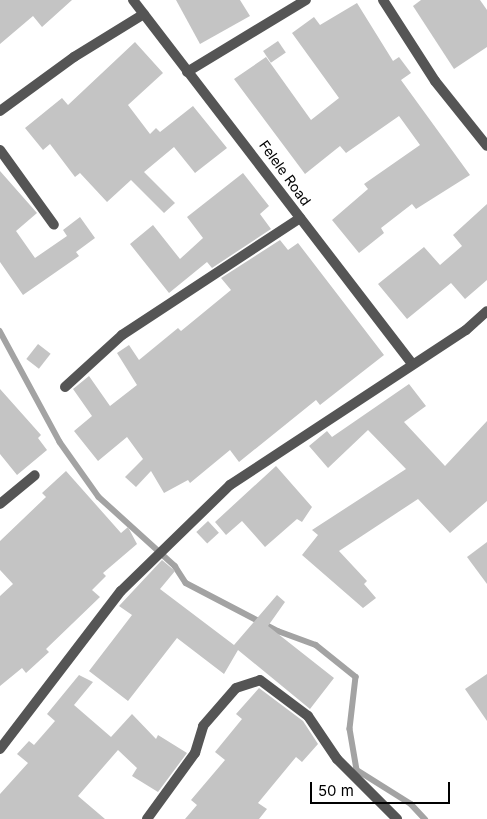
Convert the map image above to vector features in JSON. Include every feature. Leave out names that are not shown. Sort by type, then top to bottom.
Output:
[{"type":"street","name":"Felele Road","points":[[133,0],[412,364]]},
{"type":"street","points":[[187,72],[306,0]]},
{"type":"street","points":[[383,0],[435,81],[487,146]]},
{"type":"street","points":[[0,112],[74,57],[144,14]]},
{"type":"street","points":[[0,150],[54,225]]},
{"type":"street","points":[[65,387],[122,335],[300,218]]},
{"type":"street","points":[[0,749],[121,591],[171,539],[230,485],[466,330],[487,310]]},
{"type":"street","points":[[0,504],[35,475]]},
{"type":"street","points":[[147,819],[195,753],[203,726],[236,688],[260,680],[308,716],[337,759],[397,819]]},
{"type":"building","points":[[0,0],[72,0],[42,27],[33,16],[0,44]]},
{"type":"building","points":[[176,0],[240,0],[250,16],[200,44]]},
{"type":"building","points":[[421,0],[480,0],[487,10],[487,47],[454,69],[413,6]]},
{"type":"building","points":[[357,3],[393,61],[399,57],[411,73],[401,80],[470,175],[416,209],[412,204],[381,228],[384,233],[359,253],[332,220],[368,189],[364,184],[420,145],[399,116],[346,153],[340,146],[305,174],[234,79],[266,57],[311,120],[339,98],[292,33],[314,17],[320,25]]},
{"type":"building","points":[[278,41],[286,53],[271,63],[263,51]]},
{"type":"building","points":[[135,42],[163,73],[128,105],[150,134],[156,128],[160,132],[193,106],[227,148],[195,173],[174,147],[144,172],[175,203],[164,213],[131,180],[107,202],[80,173],[75,177],[50,144],[43,150],[25,128],[62,98],[68,105]]},
{"type":"building","points":[[0,171],[37,213],[16,231],[35,258],[67,236],[63,230],[80,217],[95,238],[76,252],[79,256],[23,295],[0,262]]},
{"type":"building","points":[[243,173],[269,206],[260,214],[271,229],[212,268],[207,262],[169,293],[130,244],[153,225],[180,259],[203,238],[187,217]]},
{"type":"building","points":[[487,204],[487,280],[465,299],[451,283],[407,319],[378,284],[424,247],[440,265],[462,246],[453,235]]},
{"type":"building","points":[[280,240],[288,250],[298,243],[384,355],[320,405],[316,400],[239,462],[230,450],[190,483],[188,480],[164,493],[151,471],[136,487],[125,477],[143,459],[127,437],[98,461],[74,431],[92,416],[73,389],[89,376],[110,406],[137,385],[117,353],[129,345],[139,360],[178,328],[181,331],[231,290],[221,278]]},
{"type":"building","points":[[38,344],[51,354],[39,369],[26,359]]},
{"type":"building","points":[[409,384],[426,406],[404,422],[445,466],[487,421],[487,501],[450,533],[418,499],[339,551],[367,581],[364,584],[376,598],[363,608],[302,555],[318,535],[312,530],[406,469],[368,430],[328,468],[309,446],[327,431],[332,437]]},
{"type":"building","points":[[0,389],[41,435],[38,438],[47,450],[17,475],[0,454]]},
{"type":"building","points":[[276,466],[312,507],[302,522],[297,519],[265,547],[242,521],[226,535],[215,522]]},
{"type":"building","points":[[66,471],[121,533],[128,527],[137,544],[103,573],[106,576],[92,590],[100,597],[46,649],[49,652],[26,673],[22,668],[0,686],[0,596],[13,584],[0,570],[0,541],[46,497],[42,493]]},
{"type":"building","points":[[208,521],[219,533],[207,544],[196,532]]},
{"type":"building","points":[[487,542],[487,584],[467,557]]},
{"type":"building","points":[[162,560],[175,571],[160,589],[234,645],[277,595],[285,602],[268,626],[334,678],[310,709],[238,650],[224,674],[177,638],[128,701],[89,671],[132,615],[119,606]]},
{"type":"building","points":[[487,674],[487,721],[465,689]]},
{"type":"building","points":[[79,675],[93,682],[74,705],[111,737],[132,714],[156,739],[158,735],[187,753],[158,792],[132,776],[137,768],[118,750],[78,796],[105,819],[0,819],[0,794],[28,763],[17,754],[29,741],[34,745],[55,721],[47,714]]},
{"type":"building","points":[[259,688],[303,721],[318,744],[302,762],[296,757],[258,803],[267,809],[259,819],[185,819],[197,805],[191,800],[225,760],[215,752],[242,719],[236,714]]},
{"type":"waterway","points":[[0,331],[60,442],[99,497],[175,566],[186,583],[278,631],[316,645],[356,677],[350,729],[357,770],[411,804],[425,819]]}]
